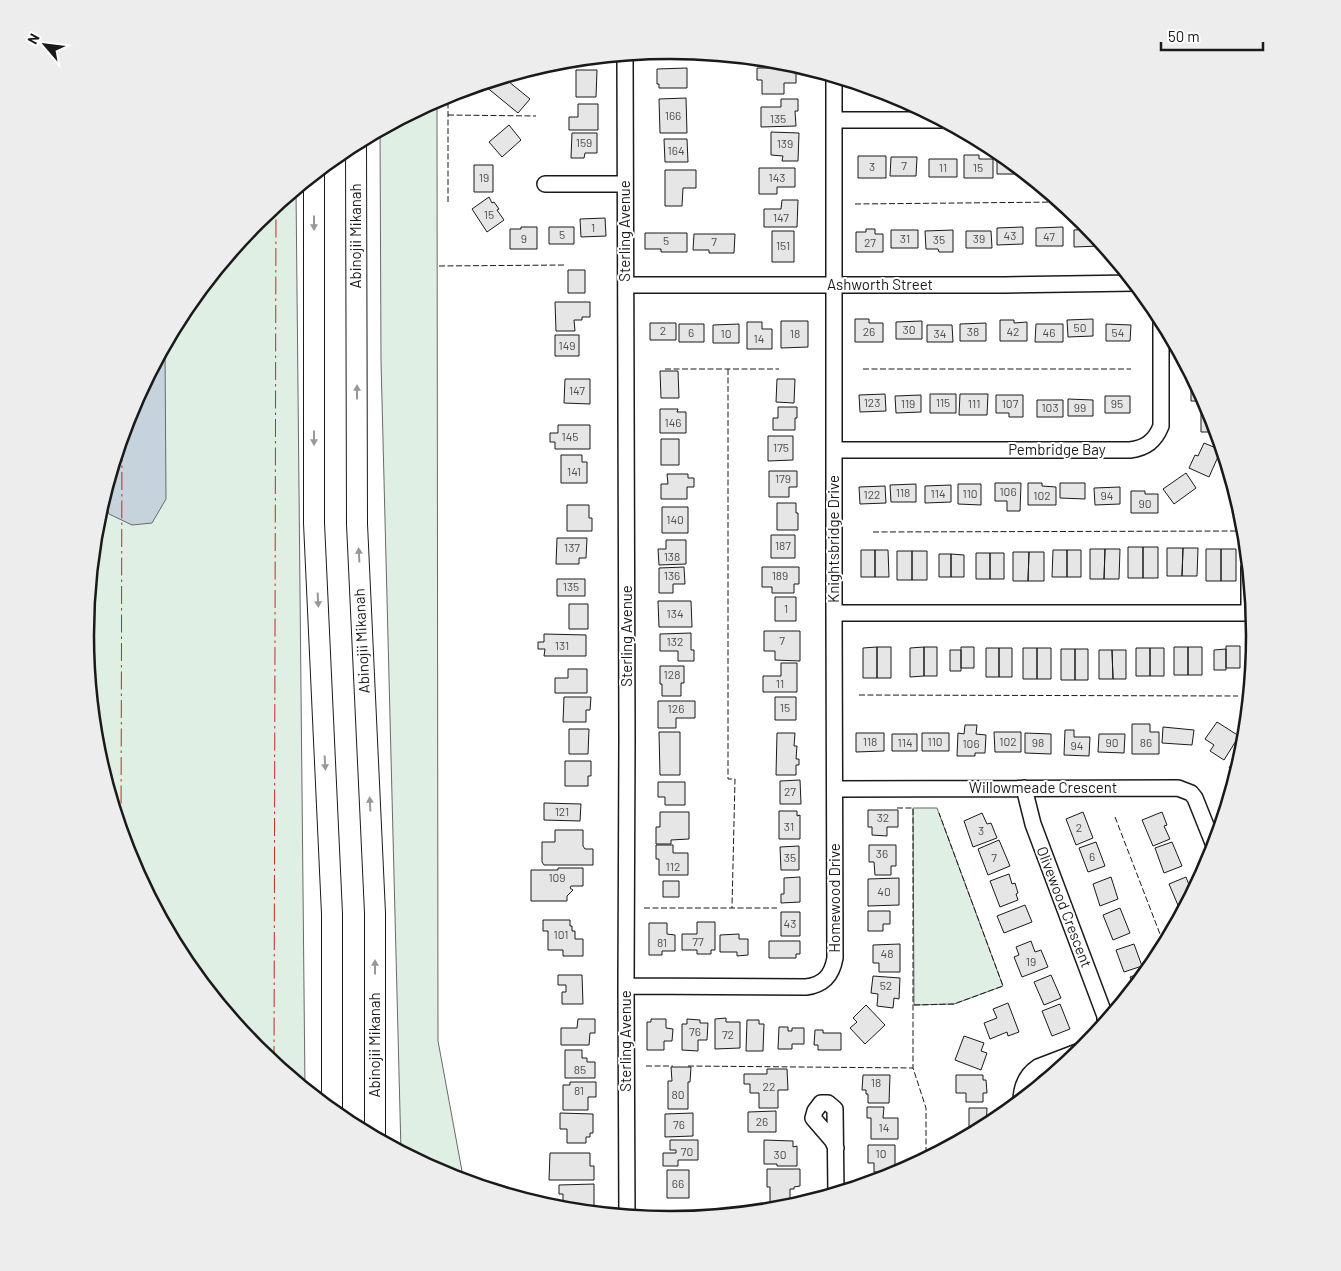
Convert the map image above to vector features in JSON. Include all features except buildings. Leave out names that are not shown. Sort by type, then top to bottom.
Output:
[{"type":"main road","name":"Abinojii Mikanah","points":[[356,152],[357,524],[375,913],[375,1131]]},
{"type":"main road","points":[[314,182],[314,523],[332,914],[332,1102]]},
{"type":"street","name":"Sterling Avenue","points":[[625,61],[626,1210]]},
{"type":"street","name":"Knightsbridge Drive","points":[[834,82],[834,613],[1246,613]]},
{"type":"street","points":[[834,120],[930,120]]},
{"type":"street","points":[[544,184],[625,184]]},
{"type":"street","name":"Ashworth Street","points":[[626,285],[1127,283]]},
{"type":"street","name":"Pembridge Bay","points":[[834,450],[1130,450],[1143,447],[1156,436],[1161,426],[1161,333]]},
{"type":"street","name":"Homewood Drive","points":[[626,986],[806,987],[813,986],[830,975],[834,967],[835,958],[834,613]]},
{"type":"street","name":"Olivewood Crescent","points":[[1024,788],[1033,824],[1105,1015]]},
{"type":"street","name":"Willowmeade Crescent","points":[[834,789],[1173,788],[1184,790],[1195,798],[1211,837]]},
{"type":"street","points":[[1022,1093],[1026,1079],[1032,1071],[1063,1057]]},
{"type":"street","points":[[836,1148],[836,1188]]},
{"type":"green space","points":[[437,109],[438,1041],[462,1173],[401,1145],[381,361],[380,137]]},
{"type":"green space","points":[[296,197],[305,1081],[263,1043],[213,987],[171,924],[153,891],[124,821],[113,785],[99,711],[94,636],[99,560],[113,486],[124,450],[153,380],[191,315],[213,284],[237,255]]},
{"type":"green space","points":[[913,808],[937,808],[1003,986],[954,1004],[914,1005]]},
{"type":"shaded area","points":[[165,358],[166,499],[152,523],[132,525],[109,514],[108,511],[113,486],[124,450],[153,380]]},
{"type":"fence","points":[[448,104],[448,204]]},
{"type":"fence","points":[[448,115],[536,116]]},
{"type":"fence","points":[[855,204],[1051,202]]},
{"type":"fence","points":[[439,266],[566,265]]},
{"type":"fence","points":[[665,369],[779,369]]},
{"type":"fence","points":[[728,369],[728,779],[735,779],[732,908]]},
{"type":"fence","points":[[863,369],[1131,369]]},
{"type":"fence","points":[[873,532],[1237,531]]},
{"type":"fence","points":[[859,695],[1238,696]]},
{"type":"fence","points":[[897,808],[913,808],[913,1068]]},
{"type":"fence","points":[[914,1005],[954,1004],[1003,986],[939,813]]},
{"type":"fence","points":[[1115,817],[1161,938]]},
{"type":"fence","points":[[644,908],[777,908]]},
{"type":"fence","points":[[646,1066],[673,1066]]},
{"type":"fence","points":[[688,1066],[913,1068],[926,1108],[926,1153]]},
{"type":"power","points":[[274,1054],[276,216]]},
{"type":"power","points":[[121,811],[122,457]]}]
